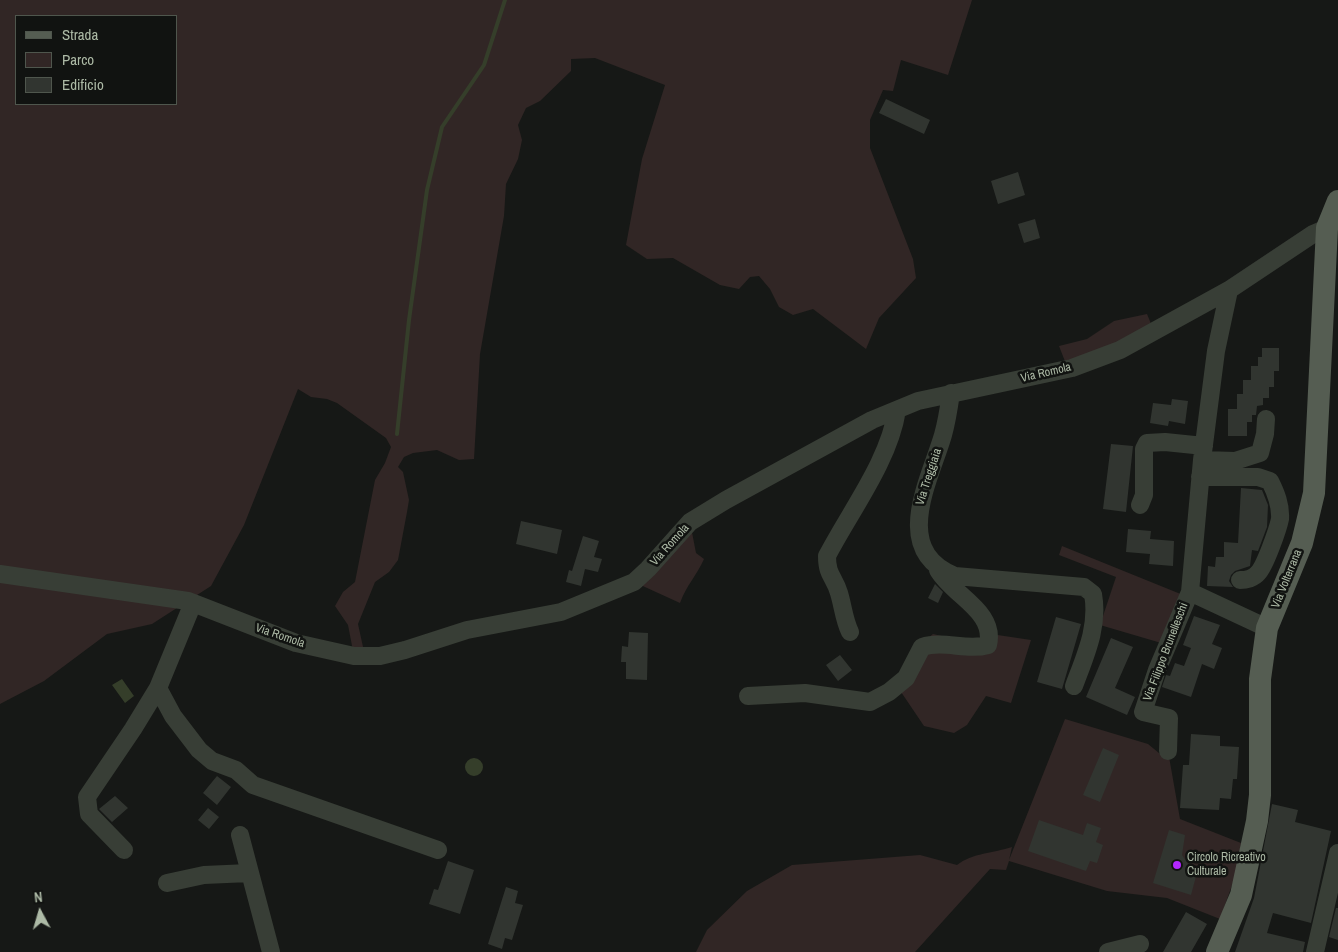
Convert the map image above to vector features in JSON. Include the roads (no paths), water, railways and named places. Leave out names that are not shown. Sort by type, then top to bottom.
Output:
[{"type":"main road","name":"Via Volterrana","points":[[1216,952],[1240,896],[1257,822],[1260,796],[1260,679],[1267,628],[1302,543],[1314,493],[1327,228],[1338,201]]},
{"type":"street","name":"Via Romola","points":[[0,574],[193,603],[296,643],[354,656],[380,656],[467,630],[561,612],[634,582],[690,522],[726,500],[847,434],[918,401],[1072,368],[1120,350],[1229,290],[1313,234],[1327,228]]},
{"type":"street","name":"Via Filippo Brunelleschi","points":[[1168,750],[1169,718],[1143,712],[1157,670],[1190,592],[1202,461],[1216,351],[1229,290]]},
{"type":"street","name":"Via Treggiaia","points":[[748,696],[805,693],[870,702],[889,692],[906,678],[922,647],[934,643],[978,648],[988,645],[991,634],[986,620],[944,580],[927,554],[920,536],[918,512],[943,435],[951,393]]},
{"type":"street","points":[[850,632],[845,622],[839,591],[827,571],[827,556],[879,463],[894,428],[897,410]]},
{"type":"street","points":[[1202,461],[1236,461],[1260,453],[1265,434],[1266,419]]},
{"type":"street","points":[[1140,505],[1144,495],[1144,449],[1147,443],[1165,442],[1202,461],[1270,482],[1278,498],[1280,519],[1258,573],[1248,580],[1240,580]]},
{"type":"street","points":[[938,569],[955,576],[1084,588],[1093,594],[1096,607],[1094,628],[1074,686]]},
{"type":"street","name":"Via Filippo Brunelleschi","points":[[1190,592],[1267,628]]},
{"type":"street","points":[[124,850],[89,814],[87,797],[158,688],[193,603]]},
{"type":"street","points":[[158,688],[173,716],[199,750],[212,761],[236,770],[253,785],[438,850]]},
{"type":"street","points":[[240,835],[271,952]]},
{"type":"street","points":[[1315,952],[1338,853]]},
{"type":"street","points":[[167,883],[204,875],[249,873]]},
{"type":"street","points":[[1108,952],[1140,944]]},
{"type":"waterway","points":[[397,434],[409,320],[427,190],[442,127],[484,65],[505,0]]},
{"type":"place","name":"Circolo Ricreativo Culturale","points":[[1177,865]]}]
